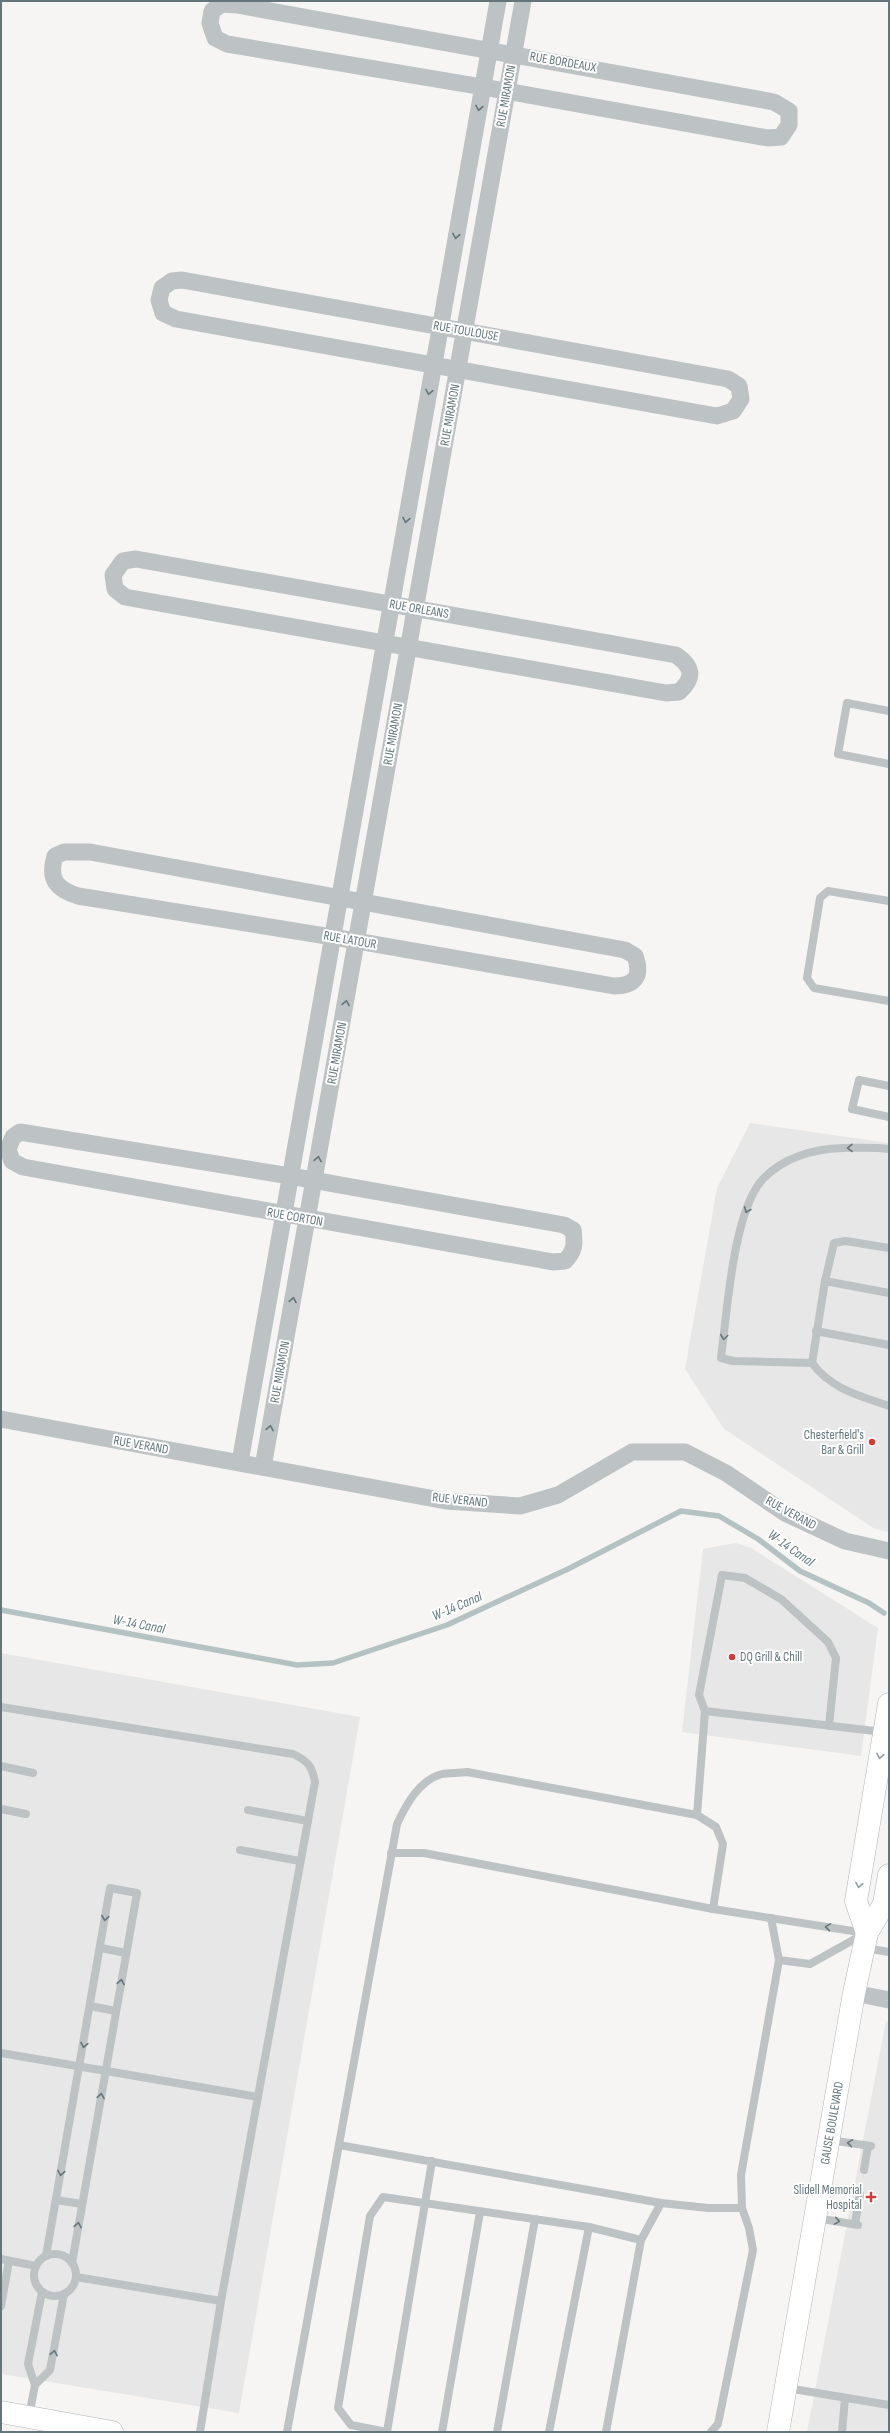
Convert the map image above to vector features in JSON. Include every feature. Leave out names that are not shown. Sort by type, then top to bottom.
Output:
[{"type":"main road","points":[[865,1940],[856,1901],[889,1704]]},
{"type":"main road","name":"GAUSE BOULEVARD","points":[[778,2432],[854,1993],[865,1940],[884,1904],[889,1877]]},
{"type":"main road","points":[[1,2412],[29,2417],[69,2428],[112,2432]]},
{"type":"street","name":"RUE MIRAMON","points":[[240,1462],[498,1]]},
{"type":"street","name":"RUE MIRAMON","points":[[264,1467],[523,1]]},
{"type":"street","name":"RUE BORDEAUX","points":[[222,4],[237,5],[514,53],[774,102],[789,111],[789,125],[781,137],[768,138],[507,91],[227,44],[215,38],[210,23],[212,11],[222,4]]},
{"type":"street","name":"RUE TOULOUSE","points":[[182,280],[465,330],[728,379],[739,386],[741,399],[733,412],[717,416],[176,319],[163,313],[159,300],[162,288],[172,281],[182,280]]},
{"type":"street","name":"RUE ORLEANS","points":[[136,559],[415,609],[676,655],[687,663],[690,672],[687,685],[680,692],[666,693],[125,597],[114,588],[113,575],[124,561],[136,559]]},
{"type":"street","name":"RUE LATOUR","points":[[64,852],[90,852],[363,904],[625,950],[635,956],[639,968],[635,980],[625,986],[614,986],[333,937],[78,896],[65,892],[54,882],[51,867],[55,856],[64,852]]},
{"type":"street","name":"RUE CORTON","points":[[20,1132],[29,1132],[314,1180],[564,1225],[573,1230],[575,1243],[572,1254],[565,1261],[553,1262],[283,1215],[23,1167],[12,1161],[8,1149],[13,1137],[20,1132]]},
{"type":"street","name":"RUE VERAND","points":[[1,1419],[446,1501],[520,1506],[558,1495],[632,1452],[685,1452],[726,1473],[785,1513],[845,1541],[889,1551]]},
{"type":"street","points":[[854,1993],[889,2000]]},
{"type":"lane","points":[[889,710],[847,703],[838,754],[889,764]]},
{"type":"lane","points":[[889,901],[828,891],[820,898],[807,978],[814,988],[889,1002]]},
{"type":"lane","points":[[889,1086],[859,1080],[852,1109],[889,1117]]},
{"type":"lane","points":[[812,1363],[733,1361],[721,1358],[736,1252],[745,1211],[763,1179],[791,1158],[822,1149],[877,1147],[889,1149]]},
{"type":"lane","points":[[889,1248],[846,1241],[834,1243],[825,1281],[812,1363],[820,1374],[839,1388],[889,1406]]},
{"type":"lane","points":[[825,1281],[889,1293]]},
{"type":"lane","points":[[816,1331],[889,1345]]},
{"type":"lane","points":[[697,1815],[705,1711],[699,1695],[722,1575],[745,1578],[781,1599],[828,1642],[836,1658],[829,1726]]},
{"type":"lane","points":[[1,1707],[293,1754],[307,1760],[313,1769],[315,1782],[221,2301],[200,2432]]},
{"type":"lane","points":[[705,1711],[884,1732]]},
{"type":"lane","points":[[1,1766],[33,1773]]},
{"type":"lane","points":[[287,2432],[391,1853],[397,1824],[406,1804],[420,1788],[441,1775],[467,1772],[697,1815],[716,1827],[723,1844],[713,1909]]},
{"type":"lane","points":[[1,1809],[26,1814]]},
{"type":"lane","points":[[248,1810],[308,1821]]},
{"type":"lane","points":[[240,1850],[300,1861]]},
{"type":"lane","points":[[391,1853],[424,1853],[713,1909],[771,1918],[865,1940],[889,1952]]},
{"type":"lane","points":[[110,1888],[137,1893],[126,1953],[72,2263],[76,2277],[70,2290],[64,2294],[53,2296],[42,2292],[34,2280],[36,2266],[46,2256],[101,1948],[110,1888]]},
{"type":"lane","points":[[711,2432],[718,2424],[753,2250],[749,2228],[742,2208],[741,2176],[779,1960],[771,1918]]},
{"type":"lane","points":[[779,1960],[810,1964],[865,1940]]},
{"type":"lane","points":[[101,1948],[126,1953]]},
{"type":"lane","points":[[90,2006],[116,2011]]},
{"type":"lane","points":[[1,2053],[258,2097]]},
{"type":"lane","points":[[829,2140],[870,2146],[864,2170]]},
{"type":"lane","points":[[338,2145],[661,2203],[708,2208],[742,2208]]},
{"type":"lane","points":[[432,2161],[426,2204],[387,2432],[351,2425],[338,2408],[370,2216],[383,2197],[426,2204],[480,2212],[589,2227],[641,2240]]},
{"type":"lane","points":[[815,2218],[857,2224],[860,2194]]},
{"type":"lane","points":[[56,2200],[82,2204]]},
{"type":"lane","points":[[606,2432],[641,2240],[661,2203]]},
{"type":"lane","points":[[442,2432],[480,2212]]},
{"type":"lane","points":[[497,2432],[535,2219]]},
{"type":"lane","points":[[549,2432],[589,2227]]},
{"type":"lane","points":[[46,2256],[60,2255],[72,2263]]},
{"type":"lane","points":[[1,2306],[5,2260],[36,2266]]},
{"type":"lane","points":[[76,2277],[221,2301]]},
{"type":"lane","points":[[29,2417],[35,2385],[28,2364],[42,2292]]},
{"type":"lane","points":[[35,2385],[50,2370],[64,2294]]},
{"type":"lane","points":[[786,2388],[889,2406]]},
{"type":"lane","points":[[842,2432],[845,2398]]},
{"type":"shaded area","points":[[750,1123],[889,1143],[889,1532],[875,1529],[724,1429],[685,1369],[717,1188]]},
{"type":"shaded area","points":[[736,1543],[751,1548],[878,1628],[861,1756],[682,1732],[703,1549]]},
{"type":"shaded area","points":[[1,1653],[360,1717],[239,2413],[1,2374]]},
{"type":"shaded area","name":"Slidell Memorial Hospital","points":[[886,2021],[889,2022],[889,2432],[807,2432]]},
{"type":"waterway","name":"W-14 Canal","points":[[1,1610],[297,1665],[333,1663],[447,1625],[568,1569],[681,1511],[719,1516],[758,1539],[800,1571],[869,1603],[884,1613]]},
{"type":"place","name":"Chesterfield's Bar & Grill","points":[[872,1442]]},
{"type":"place","name":"DQ Grill & Chill","points":[[732,1657]]},
{"type":"place","name":"Slidell Memorial Hospital","points":[[871,2197]]}]
